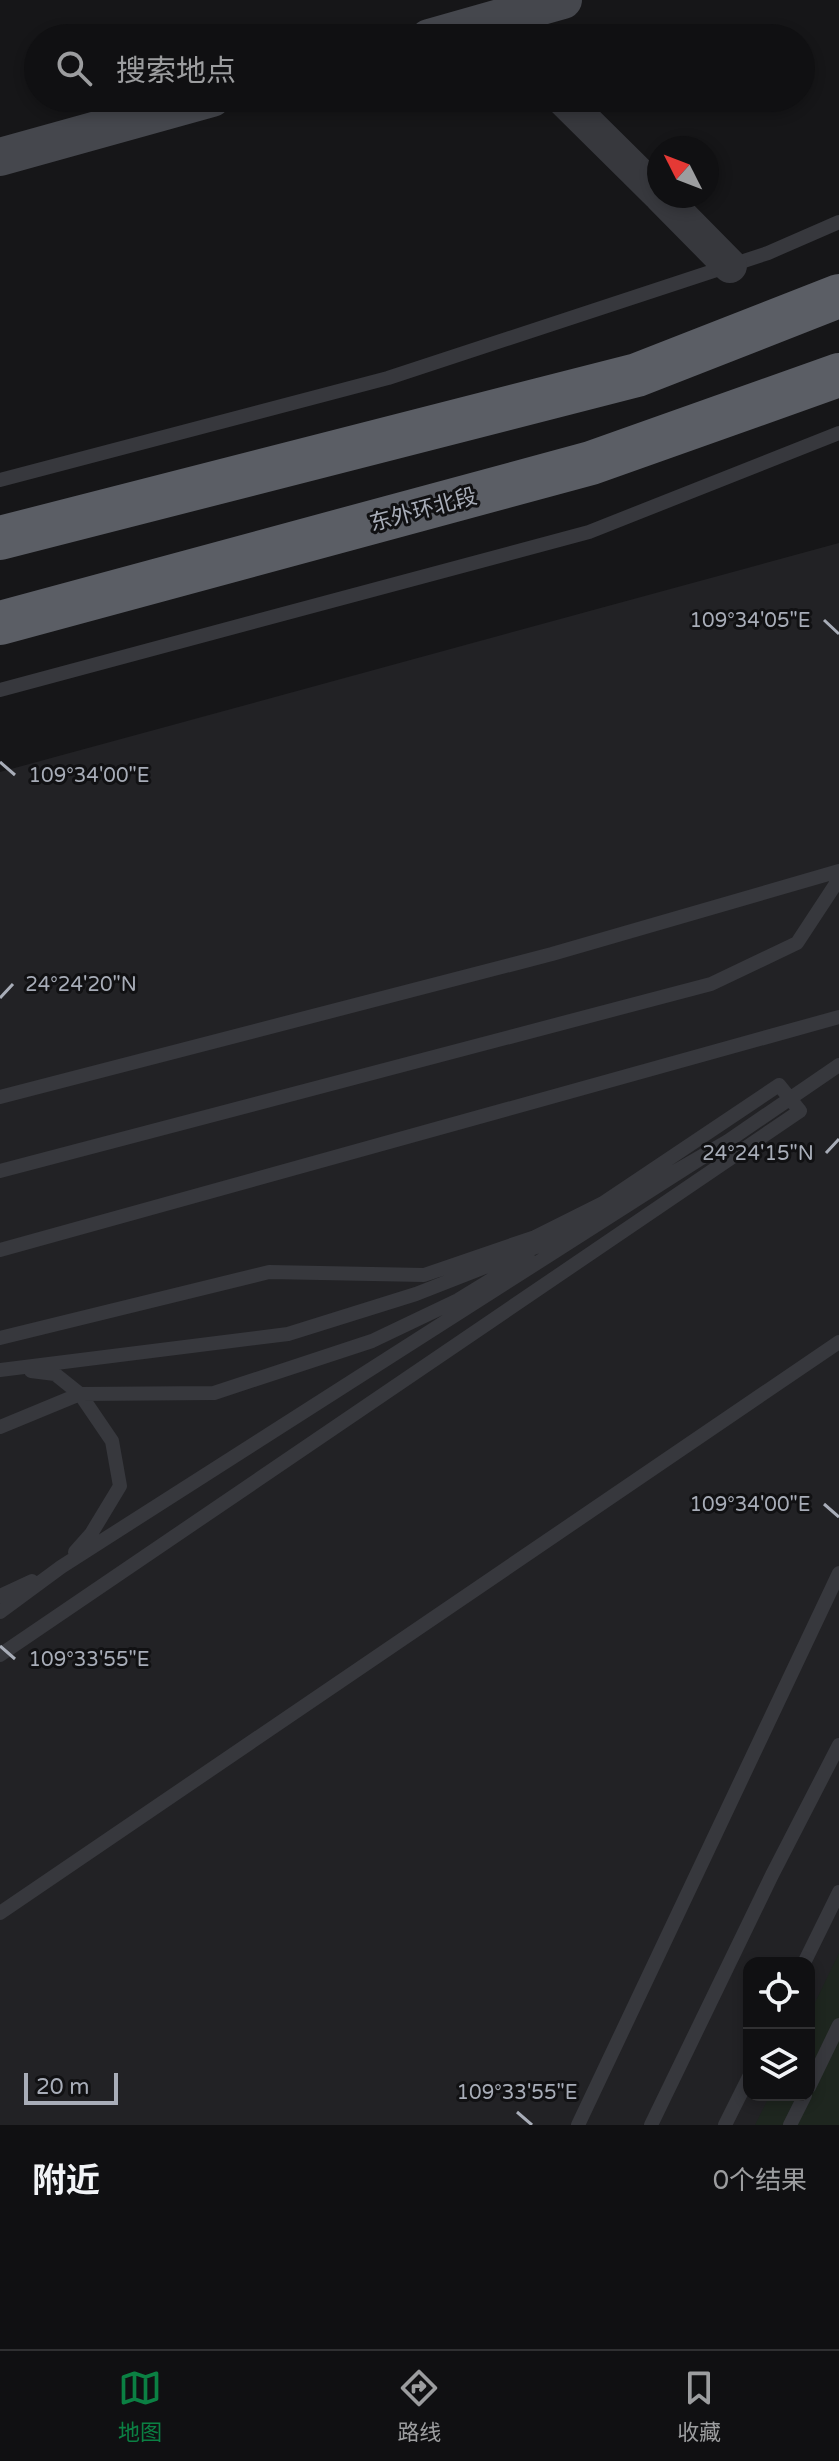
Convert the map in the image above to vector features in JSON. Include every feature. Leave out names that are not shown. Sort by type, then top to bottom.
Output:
[{"type":"highway","points":[[0,538],[637,375],[839,296]]},
{"type":"highway","name":"东外环北段","points":[[0,623],[591,463],[839,375]]},
{"type":"main road","points":[[508,24],[563,0]]},
{"type":"main road","points":[[0,157],[162,112]]},
{"type":"street","points":[[576,112],[647,182]]},
{"type":"street","points":[[673,208],[730,266]]},
{"type":"lane","points":[[0,480],[388,378],[730,266],[839,222]]},
{"type":"lane","points":[[0,690],[589,532],[839,433]]},
{"type":"lane","points":[[0,1097],[552,954],[839,871]]},
{"type":"lane","points":[[0,1171],[711,984],[797,943],[839,879]]},
{"type":"lane","points":[[0,1250],[839,1017]]},
{"type":"lane","points":[[0,1612],[61,1567],[728,1141],[839,1065]]},
{"type":"lane","points":[[0,1338],[269,1272],[424,1275],[535,1237],[603,1203],[779,1085],[800,1111],[0,1655]]},
{"type":"lane","points":[[0,1427],[80,1394],[214,1393],[372,1341],[458,1300],[728,1141]]},
{"type":"lane","points":[[5,1369],[288,1334],[416,1294],[559,1238]]},
{"type":"lane","points":[[0,1913],[839,1342]]},
{"type":"lane","points":[[0,1596],[61,1567],[91,1534],[120,1486],[112,1441],[80,1394],[55,1374],[5,1369]]},
{"type":"lane","points":[[578,2125],[839,1573]]},
{"type":"lane","points":[[651,2125],[772,1875],[839,1745]]},
{"type":"lane","points":[[807,1957],[839,1892]]},
{"type":"lane","points":[[815,2075],[839,2025]]},
{"type":"lane","points":[[725,2125],[743,2089]]},
{"type":"lane","points":[[790,2125],[802,2101]]},
{"type":"shaded area","points":[[839,543],[839,2125],[0,2125],[0,772]]},
{"type":"shaded area","points":[[839,1953],[839,2125],[755,2125],[767,2101],[815,2101],[815,2003]]}]
